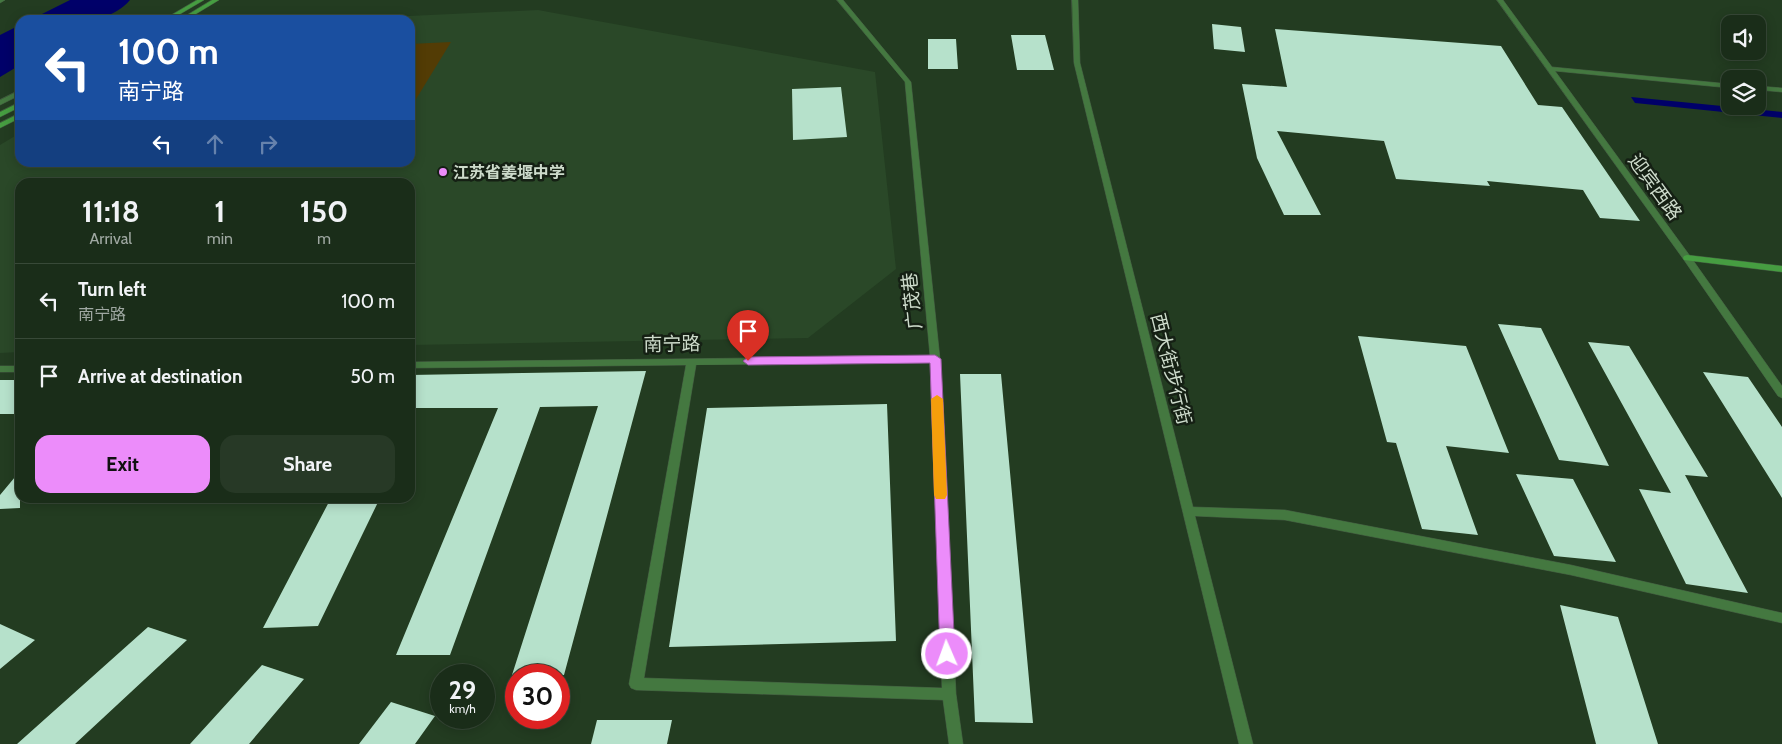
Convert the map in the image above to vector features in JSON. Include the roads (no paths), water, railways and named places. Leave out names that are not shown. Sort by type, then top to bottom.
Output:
[{"type":"street","points":[[175,15],[201,0]]},
{"type":"street","points":[[190,15],[216,0]]},
{"type":"street","name":"广茂巷","points":[[840,0],[908,82],[935,359],[949,694],[956,744]]},
{"type":"street","name":"西大街步行街","points":[[1075,0],[1077,63],[1246,744]]},
{"type":"street","name":"迎宾西路","points":[[1500,0],[1687,258],[1782,394]]},
{"type":"street","points":[[1550,69],[1721,85]]},
{"type":"street","points":[[1766,89],[1782,90]]},
{"type":"street","points":[[0,103],[15,94]]},
{"type":"street","points":[[0,115],[15,107]]},
{"type":"street","points":[[0,126],[15,118]]},
{"type":"street","points":[[1687,258],[1782,269]]},
{"type":"street","name":"南宁路","points":[[415,365],[935,359]]},
{"type":"street","points":[[692,362],[636,684],[949,694]]},
{"type":"street","points":[[0,369],[15,369]]},
{"type":"street","points":[[1188,511],[1285,515],[1571,570],[1782,618]]},
{"type":"place","name":"江苏省姜堰中学","points":[[443,172]]}]
